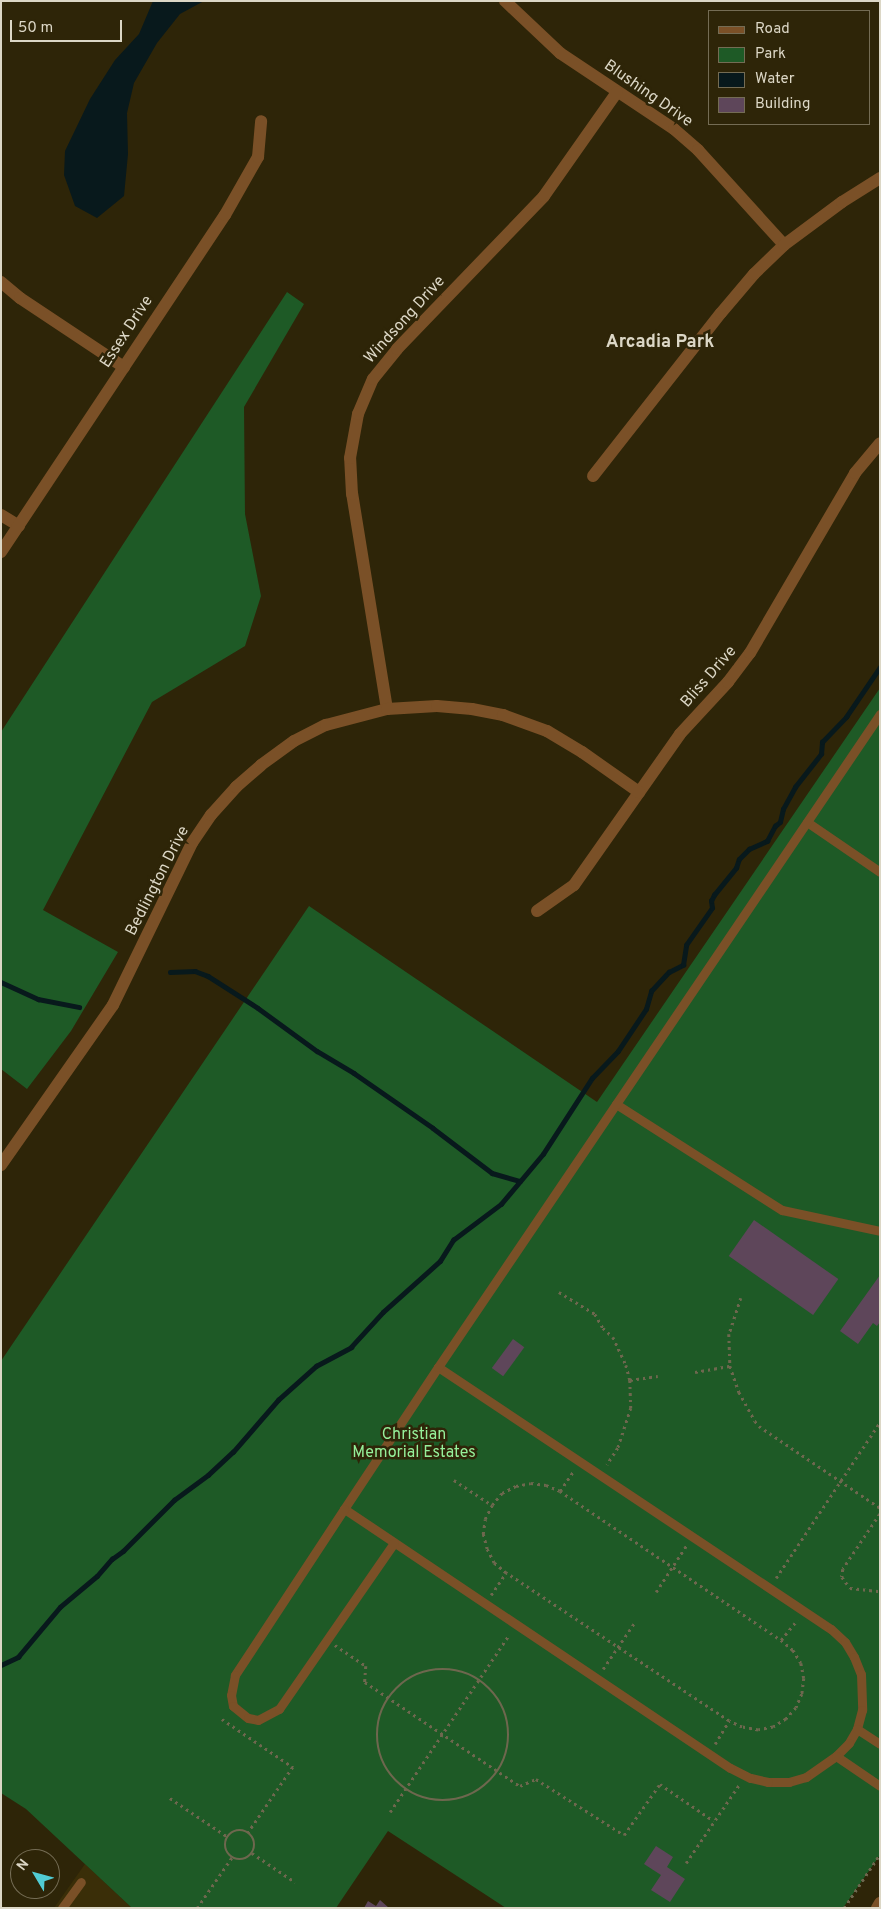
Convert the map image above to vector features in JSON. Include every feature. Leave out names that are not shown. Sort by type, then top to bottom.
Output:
[{"type":"street","name":"Blushing Drive","points":[[505,1],[560,53],[674,129],[698,150],[784,245]]},
{"type":"street","name":"Windsong Drive","points":[[386,709],[352,494],[350,458],[358,414],[373,379],[396,349],[544,196],[617,92]]},
{"type":"street","name":"Essex Drive","points":[[1,552],[224,215],[258,157],[261,121]]},
{"type":"street","points":[[593,476],[754,274],[784,245],[842,202],[880,178]]},
{"type":"street","points":[[1,282],[20,298],[124,367]]},
{"type":"street","name":"Bliss Drive","points":[[537,911],[574,885],[680,734],[728,682],[750,653],[855,473],[880,443]]},
{"type":"street","points":[[1,515],[19,526]]},
{"type":"street","name":"Bedlington Drive","points":[[1,1165],[113,1005],[192,843],[211,815],[236,787],[261,765],[294,741],[326,725],[386,709],[437,706],[503,715],[547,731],[582,752],[639,792]]},
{"type":"street","points":[[877,1908],[880,1903]]},
{"type":"lane","points":[[394,1543],[279,1709],[258,1720],[248,1718],[233,1706],[230,1695],[235,1675],[438,1367],[880,714]]},
{"type":"lane","points":[[807,822],[880,872]]},
{"type":"lane","points":[[616,1104],[782,1210],[880,1231]]},
{"type":"lane","points":[[344,1509],[709,1754],[745,1775],[768,1782],[789,1782],[806,1777],[822,1768],[849,1743],[857,1729],[862,1710],[861,1674],[845,1642],[831,1629],[438,1367]]},
{"type":"lane","points":[[857,1729],[880,1744]]},
{"type":"lane","points":[[836,1756],[880,1786]]},
{"type":"lane","points":[[62,1908],[81,1882]]},
{"type":"path","points":[[559,1292],[595,1314],[603,1328],[610,1331],[626,1365],[630,1380],[631,1408],[627,1425],[618,1448],[600,1475]]},
{"type":"path","points":[[741,1298],[729,1334],[730,1366],[739,1392],[759,1426],[880,1508]]},
{"type":"path","points":[[695,1372],[730,1366]]},
{"type":"path","points":[[630,1380],[658,1376]]},
{"type":"path","points":[[769,1588],[880,1422]]},
{"type":"path","points":[[560,1491],[581,1462]]},
{"type":"path","points":[[454,1480],[492,1505]]},
{"type":"path","points":[[531,1483],[546,1485],[560,1491],[782,1640],[793,1650],[801,1663],[804,1678],[802,1694],[796,1708],[786,1719],[765,1728],[742,1728],[728,1721],[506,1573],[494,1563],[487,1549],[483,1534],[485,1519],[492,1505],[502,1493],[516,1486],[531,1483]]},
{"type":"path","points":[[880,1514],[843,1569],[842,1577],[850,1588],[880,1592]]},
{"type":"path","points":[[656,1592],[692,1536]]},
{"type":"path","points":[[485,1604],[506,1573]]},
{"type":"path","points":[[782,1640],[804,1611]]},
{"type":"path","points":[[597,1678],[635,1622]]},
{"type":"path","points":[[390,1812],[516,1625]]},
{"type":"path","points":[[328,1640],[366,1666],[364,1682],[520,1786],[536,1779],[624,1835],[660,1784],[714,1821]]},
{"type":"path","points":[[449,1668],[471,1674],[479,1680],[489,1687],[503,1705],[509,1727],[508,1748],[498,1771],[486,1785],[468,1796],[447,1801],[426,1799],[405,1790],[390,1776],[380,1758],[376,1737],[379,1714],[388,1697],[406,1679],[426,1670],[449,1668]]},
{"type":"path","points":[[222,1720],[293,1767],[248,1833]]},
{"type":"path","points":[[709,1754],[728,1721]]},
{"type":"path","points":[[686,1863],[745,1775]]},
{"type":"path","points":[[170,1798],[228,1837]]},
{"type":"path","points":[[239,1830],[248,1833],[255,1844],[252,1853],[244,1859],[232,1857],[225,1847],[228,1837],[239,1830]]},
{"type":"path","points":[[252,1853],[295,1882]]},
{"type":"path","points":[[844,1908],[880,1854]]},
{"type":"path","points":[[197,1908],[232,1857]]},
{"type":"shaded area","points":[[85,1864],[132,1908],[54,1908]]},
{"type":"green space","points":[[287,292],[304,304],[244,407],[245,514],[261,596],[245,646],[152,702],[43,910],[118,952],[71,1031],[27,1089],[1,1069],[1,732]]},
{"type":"green space","name":"Christian Memorial Estates","points":[[880,688],[880,1855],[843,1908],[506,1908],[388,1831],[336,1908],[132,1908],[26,1809],[1,1793],[1,1361],[309,906],[597,1102]]},
{"type":"water","points":[[153,1],[204,1],[180,14],[157,43],[134,83],[127,113],[128,154],[124,196],[97,218],[75,206],[64,175],[65,151],[90,99],[115,60],[139,34]]},
{"type":"building","points":[[754,1220],[838,1279],[813,1315],[729,1256]]},
{"type":"building","points":[[880,1275],[880,1322],[877,1326],[873,1323],[858,1344],[840,1331]]},
{"type":"building","points":[[513,1339],[524,1347],[503,1376],[492,1368]]},
{"type":"building","points":[[656,1846],[673,1857],[667,1867],[685,1879],[670,1902],[651,1890],[661,1875],[644,1864]]},
{"type":"building","points":[[380,1900],[389,1908],[364,1908],[368,1901],[376,1906]]},
{"type":"waterway","points":[[1,1665],[18,1657],[60,1607],[97,1576],[112,1559],[123,1551],[174,1500],[208,1475],[233,1452],[278,1400],[316,1366],[351,1347],[383,1312],[440,1261],[453,1240],[501,1204],[543,1154],[592,1078],[618,1051],[646,1009],[651,991],[669,972],[683,965],[686,945],[712,908],[711,901],[714,895],[736,868],[739,859],[749,849],[767,841],[775,826],[780,822],[783,809],[795,787],[821,754],[822,742],[846,717],[880,667]]},
{"type":"waterway","points":[[170,972],[195,971],[208,976],[258,1008],[317,1051],[354,1073],[433,1128],[492,1173],[520,1181]]},
{"type":"waterway","points":[[1,982],[38,999],[79,1007]]},
{"type":"district","name":"Arcadia Park","points":[[660,343]]}]
